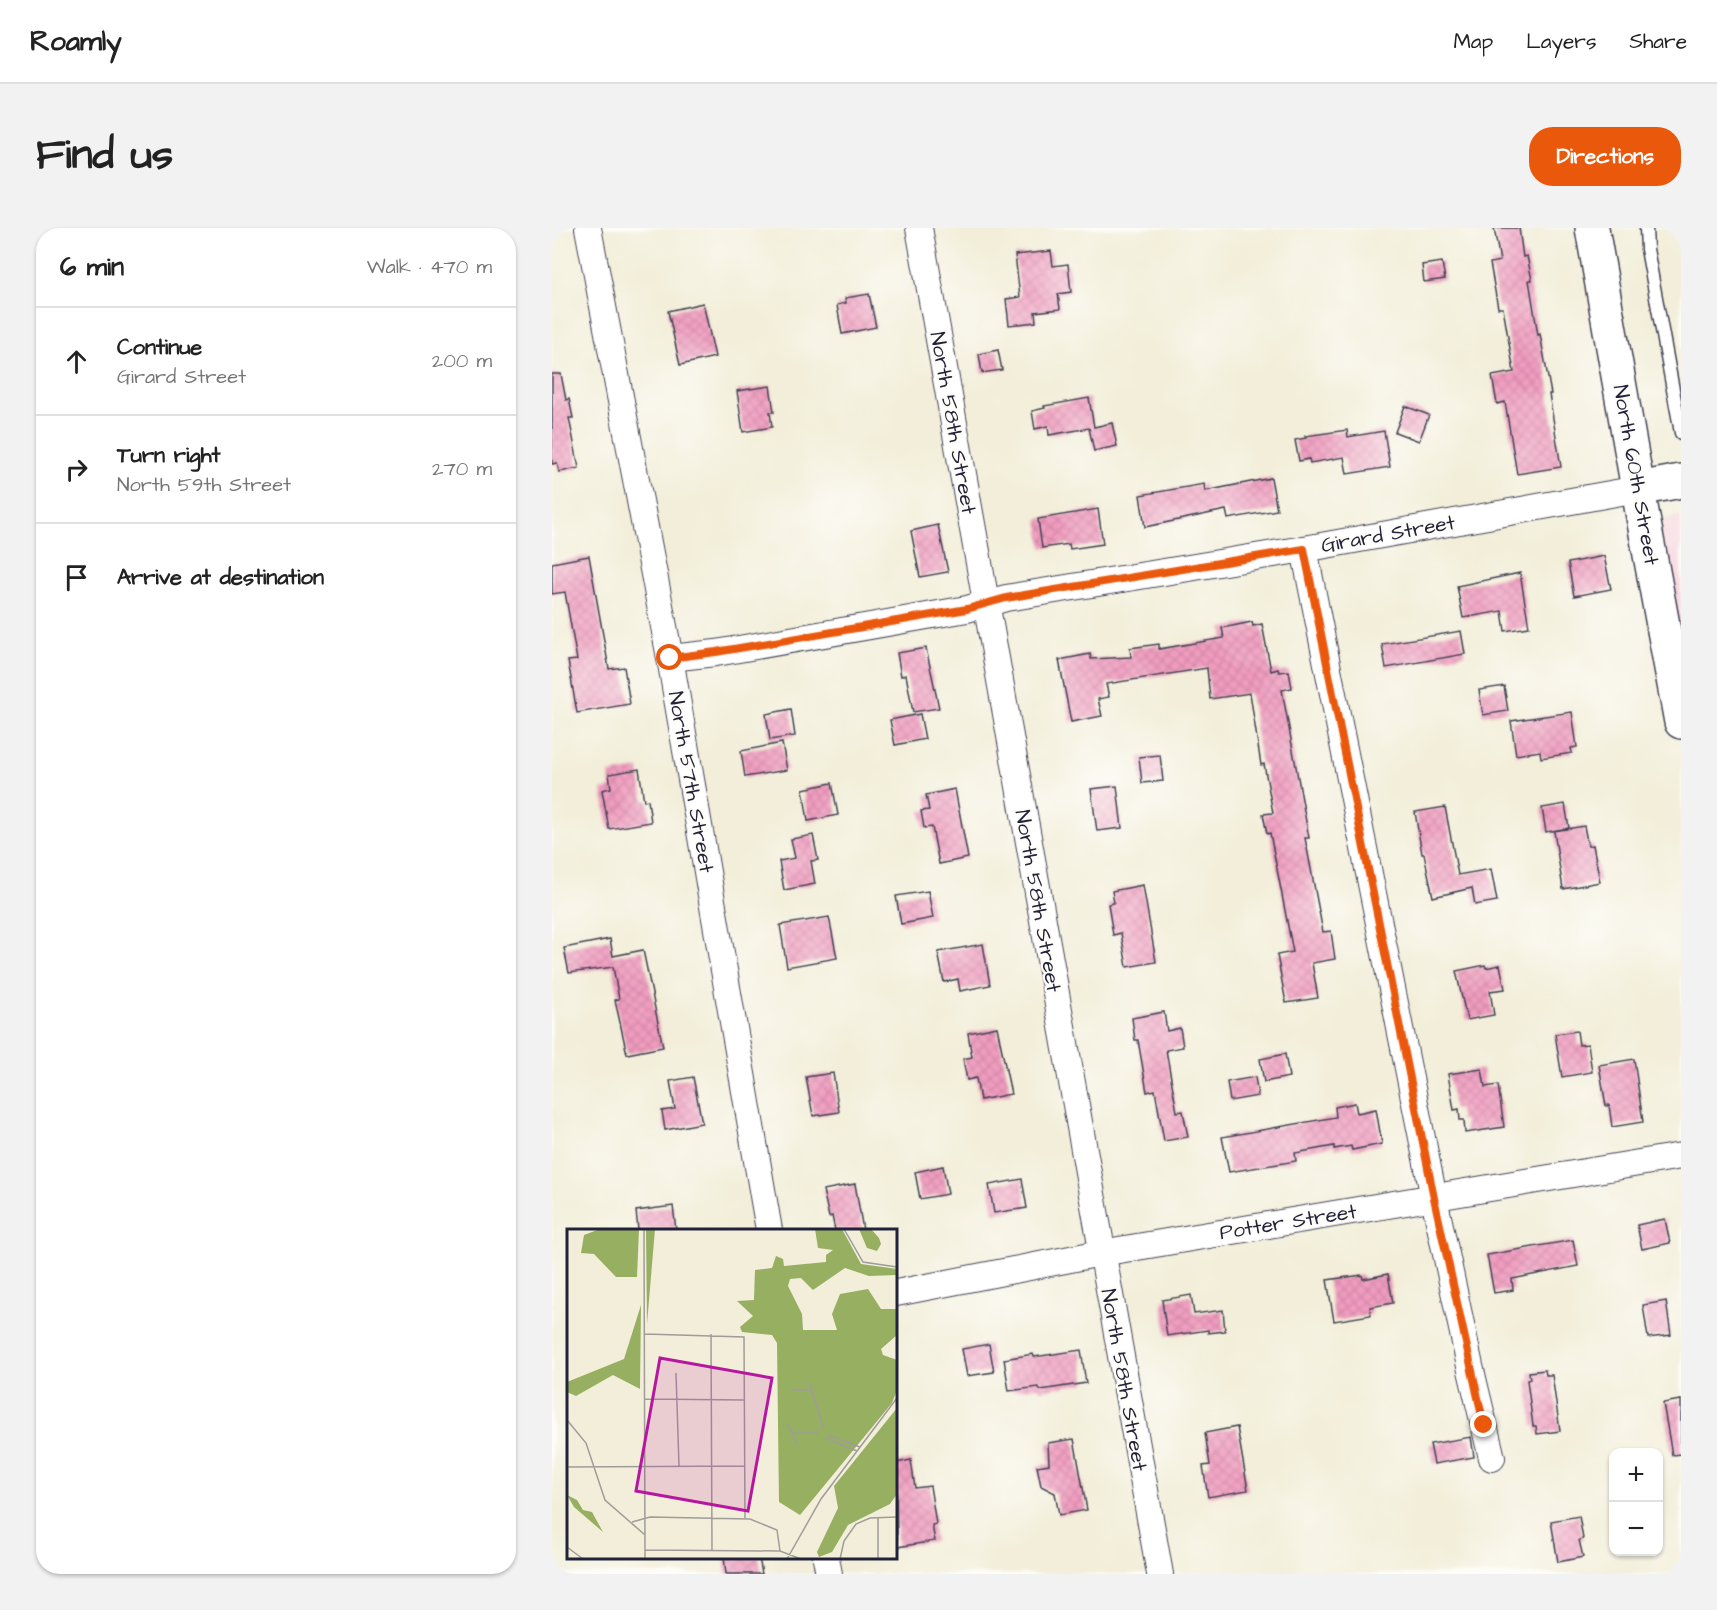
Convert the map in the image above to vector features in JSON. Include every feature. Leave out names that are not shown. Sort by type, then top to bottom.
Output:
[{"type":"main road","name":"North 60th Street","points":[[1592,228],[1638,489],[1665,607],[1681,722]]},
{"type":"main road","name":"Girard Street","points":[[1638,489],[1681,481]]},
{"type":"street","name":"North 57th Street","points":[[588,228],[670,658],[769,1229]]},
{"type":"street","name":"North 58th Street","points":[[919,228],[1160,1574]]},
{"type":"street","name":"Girard Street","points":[[670,658],[739,649],[1051,590],[1304,549],[1638,489]]},
{"type":"street","points":[[1304,549],[1434,1198],[1492,1458]]},
{"type":"street","name":"Potter Street","points":[[897,1293],[1101,1253],[1681,1156]]},
{"type":"street","points":[[826,1559],[829,1574]]},
{"type":"lane","points":[[1646,228],[1647,249],[1681,433]]},
{"type":"shaded area","points":[[1681,516],[1681,651],[1657,520]]},
{"type":"building","points":[[1494,228],[1519,228],[1523,257],[1527,256],[1532,280],[1529,280],[1551,394],[1549,394],[1561,467],[1517,474],[1505,402],[1497,404],[1492,376],[1514,372],[1503,308],[1498,308],[1490,263],[1500,261]]},
{"type":"building","points":[[1051,251],[1053,266],[1068,264],[1071,292],[1058,294],[1060,309],[1035,312],[1036,322],[1009,325],[1006,299],[1020,297],[1015,255]]},
{"type":"building","points":[[1442,262],[1445,279],[1424,282],[1422,265]]},
{"type":"building","points":[[869,294],[876,327],[842,334],[837,305],[846,303],[845,298]]},
{"type":"building","points":[[703,303],[715,357],[680,365],[668,311]]},
{"type":"building","points":[[998,350],[1002,370],[982,373],[979,354]]},
{"type":"building","points":[[552,374],[561,374],[566,400],[569,399],[573,418],[569,418],[579,468],[559,472],[557,463],[552,464]]},
{"type":"building","points":[[770,386],[774,412],[770,412],[772,427],[743,432],[737,391]]},
{"type":"building","points":[[1089,398],[1094,427],[1112,423],[1117,446],[1094,451],[1089,428],[1049,435],[1048,426],[1035,429],[1032,411],[1045,408],[1044,406]]},
{"type":"building","points":[[1405,406],[1429,415],[1419,441],[1395,432]]},
{"type":"building","points":[[1347,430],[1348,437],[1384,431],[1390,467],[1347,474],[1344,457],[1310,463],[1309,459],[1299,461],[1295,440],[1306,438],[1305,436]]},
{"type":"building","points":[[1271,478],[1277,510],[1228,519],[1226,510],[1145,527],[1140,495],[1204,484],[1205,491]]},
{"type":"building","points":[[1098,509],[1103,544],[1070,549],[1069,544],[1042,548],[1038,519]]},
{"type":"building","points":[[938,525],[948,572],[920,577],[911,531]]},
{"type":"building","points":[[589,556],[609,669],[624,667],[630,704],[577,713],[568,661],[577,660],[565,592],[552,594],[552,563]]},
{"type":"building","points":[[1604,556],[1611,589],[1574,596],[1568,563]]},
{"type":"building","points":[[1520,573],[1529,627],[1505,631],[1502,611],[1463,618],[1457,586]]},
{"type":"building","points":[[1252,622],[1253,626],[1262,624],[1271,671],[1278,669],[1279,672],[1289,671],[1292,688],[1282,690],[1309,838],[1305,838],[1323,932],[1331,931],[1335,959],[1312,963],[1318,998],[1286,1003],[1277,955],[1293,952],[1270,833],[1267,834],[1263,814],[1273,813],[1264,764],[1261,765],[1250,693],[1210,699],[1207,668],[1106,684],[1109,697],[1098,699],[1102,716],[1071,722],[1059,660],[1090,654],[1091,659],[1131,657],[1130,648],[1159,644],[1159,649],[1224,638],[1222,628]]},
{"type":"building","points":[[1461,631],[1465,654],[1386,668],[1382,644]]},
{"type":"building","points":[[926,648],[939,708],[913,712],[906,675],[901,676],[897,653]]},
{"type":"building","points":[[1504,686],[1508,711],[1483,715],[1479,690]]},
{"type":"building","points":[[791,709],[795,736],[770,740],[766,714]]},
{"type":"building","points":[[1572,712],[1577,747],[1571,748],[1572,753],[1541,758],[1540,751],[1516,755],[1511,721]]},
{"type":"building","points":[[920,714],[925,739],[895,745],[890,720]]},
{"type":"building","points":[[782,743],[787,770],[745,777],[741,751]]},
{"type":"building","points":[[1160,755],[1163,781],[1142,783],[1139,757]]},
{"type":"building","points":[[639,769],[644,801],[648,800],[651,822],[609,829],[602,790],[611,788],[609,774]]},
{"type":"building","points":[[832,783],[838,815],[808,821],[803,789]]},
{"type":"building","points":[[1117,786],[1122,828],[1097,831],[1091,789]]},
{"type":"building","points":[[955,789],[968,858],[939,864],[932,827],[924,828],[921,811],[929,810],[926,795]]},
{"type":"building","points":[[1565,804],[1569,828],[1546,832],[1542,808]]},
{"type":"building","points":[[1445,807],[1458,875],[1491,869],[1497,901],[1475,905],[1472,888],[1433,897],[1424,854],[1422,854],[1415,812]]},
{"type":"building","points":[[1584,826],[1588,846],[1593,845],[1600,882],[1563,889],[1554,831]]},
{"type":"building","points":[[813,835],[818,860],[811,861],[815,884],[784,890],[779,861],[795,858],[791,839]]},
{"type":"building","points":[[1143,885],[1156,962],[1127,967],[1121,933],[1113,935],[1108,904],[1114,903],[1112,891]]},
{"type":"building","points":[[928,891],[933,918],[901,924],[896,896]]},
{"type":"building","points":[[829,917],[837,958],[787,967],[780,925]]},
{"type":"building","points":[[610,939],[613,956],[643,950],[663,1047],[627,1054],[615,1000],[619,999],[613,967],[569,973],[564,948]]},
{"type":"building","points":[[983,944],[990,985],[960,991],[958,979],[944,982],[938,952]]},
{"type":"building","points":[[1485,965],[1486,968],[1500,965],[1505,989],[1490,991],[1494,1015],[1467,1020],[1456,971]]},
{"type":"building","points":[[1164,1012],[1167,1031],[1180,1028],[1183,1047],[1166,1050],[1177,1112],[1183,1111],[1188,1137],[1164,1141],[1155,1090],[1147,1092],[1132,1018]]},
{"type":"building","points":[[997,1027],[1011,1094],[980,1100],[976,1078],[967,1080],[963,1059],[972,1057],[968,1033]]},
{"type":"building","points":[[1577,1031],[1579,1045],[1588,1044],[1592,1072],[1562,1077],[1555,1034]]},
{"type":"building","points":[[1285,1054],[1289,1077],[1264,1082],[1260,1059]]},
{"type":"building","points":[[1634,1059],[1643,1122],[1612,1127],[1599,1065]]},
{"type":"building","points":[[1482,1069],[1485,1087],[1498,1085],[1504,1127],[1465,1133],[1464,1120],[1460,1120],[1459,1109],[1454,1110],[1448,1074]]},
{"type":"building","points":[[833,1073],[839,1112],[813,1116],[806,1077]]},
{"type":"building","points":[[693,1077],[702,1123],[665,1130],[662,1111],[675,1109],[670,1081]]},
{"type":"building","points":[[1255,1077],[1258,1096],[1230,1101],[1227,1082]]},
{"type":"building","points":[[1355,1103],[1357,1113],[1376,1109],[1382,1144],[1352,1150],[1351,1146],[1334,1149],[1334,1146],[1295,1153],[1296,1161],[1229,1172],[1222,1137],[1336,1117],[1335,1107]]},
{"type":"building","points":[[943,1166],[948,1194],[920,1199],[915,1172]]},
{"type":"building","points":[[1022,1179],[1027,1208],[994,1213],[989,1185]]},
{"type":"building","points":[[855,1184],[863,1229],[835,1229],[832,1216],[829,1217],[823,1190]]},
{"type":"building","points":[[673,1206],[676,1229],[638,1229],[636,1211]]},
{"type":"building","points":[[1665,1219],[1670,1243],[1642,1249],[1637,1225]]},
{"type":"building","points":[[1573,1240],[1578,1266],[1512,1279],[1513,1290],[1494,1293],[1487,1255]]},
{"type":"building","points":[[1388,1274],[1393,1303],[1370,1307],[1371,1315],[1334,1321],[1327,1280],[1362,1275],[1363,1279]]},
{"type":"building","points":[[1191,1295],[1194,1314],[1223,1310],[1225,1331],[1208,1333],[1208,1330],[1167,1336],[1162,1300]]},
{"type":"building","points":[[1666,1301],[1671,1335],[1648,1338],[1643,1305]]},
{"type":"building","points":[[989,1344],[994,1372],[967,1376],[962,1349]]},
{"type":"building","points":[[1081,1350],[1086,1383],[1041,1390],[1038,1387],[1009,1391],[1004,1359]]},
{"type":"building","points":[[1545,1370],[1546,1375],[1552,1375],[1560,1431],[1537,1434],[1536,1426],[1533,1426],[1527,1380],[1530,1379],[1529,1372]]},
{"type":"building","points":[[1681,1400],[1681,1454],[1672,1455],[1663,1403]]},
{"type":"building","points":[[1237,1427],[1248,1490],[1208,1497],[1203,1466],[1210,1465],[1205,1433]]},
{"type":"building","points":[[1471,1437],[1474,1457],[1434,1464],[1430,1444]]},
{"type":"building","points":[[1074,1439],[1087,1510],[1059,1515],[1055,1493],[1041,1486],[1037,1466],[1049,1464],[1048,1443]]},
{"type":"building","points":[[911,1460],[915,1488],[930,1486],[936,1524],[932,1525],[935,1541],[897,1547],[897,1463]]},
{"type":"building","points":[[1579,1516],[1583,1539],[1579,1540],[1583,1557],[1558,1562],[1551,1521]]},
{"type":"building","points":[[724,1559],[759,1559],[762,1574],[726,1574]]},
{"type":"route","points":[[670,658],[967,609],[1006,598],[1304,549],[1434,1198],[1484,1425]]}]
